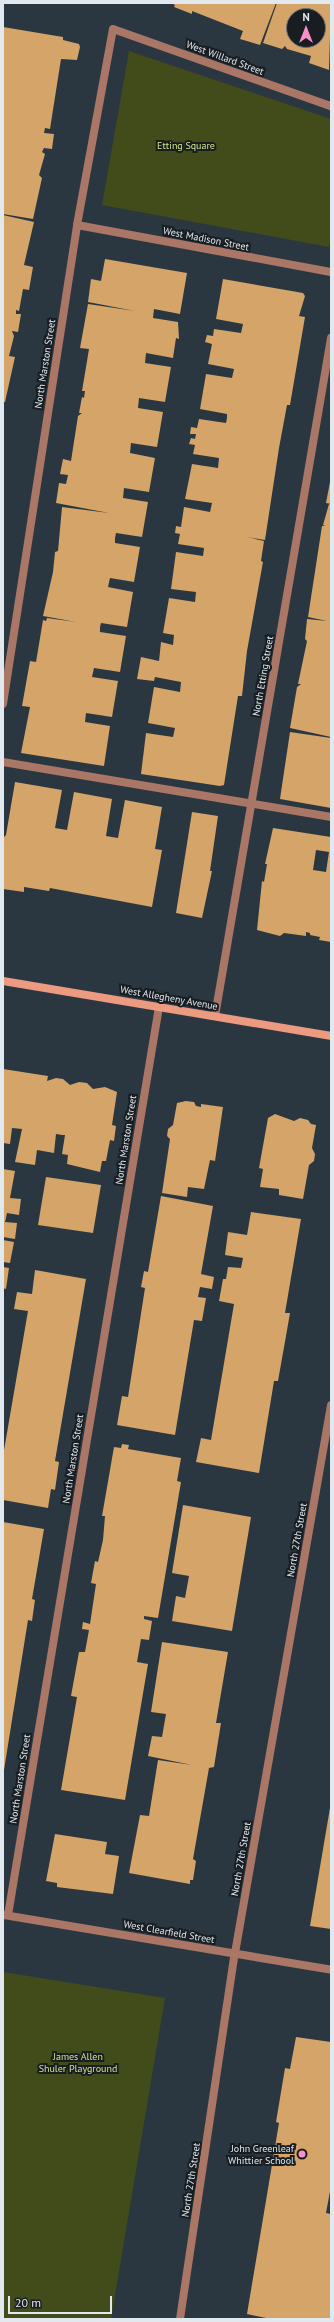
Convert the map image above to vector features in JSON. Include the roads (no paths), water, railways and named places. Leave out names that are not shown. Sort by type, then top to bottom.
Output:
[{"type":"main road","name":"West Allegheny Avenue","points":[[3,981],[331,1036]]},
{"type":"street","name":"West Willard Street","points":[[113,29],[331,106]]},
{"type":"street","name":"North Marston Street","points":[[3,704],[77,225],[113,29]]},
{"type":"street","name":"West Madison Street","points":[[77,225],[331,272]]},
{"type":"street","name":"North Etting Street","points":[[215,1016],[331,338]]},
{"type":"street","points":[[3,762],[331,817]]},
{"type":"street","name":"North Marston Street","points":[[6,1915],[159,1007]]},
{"type":"street","name":"North 27th Street","points":[[180,2319],[235,1954],[331,1405]]},
{"type":"street","name":"West Clearfield Street","points":[[6,1915],[331,1970]]},
{"type":"place","name":"John Greenleaf Whittier School","points":[[302,2154]]},
{"type":"park label","name":"Etting Square","points":[[186,146]]},
{"type":"park label","name":"James Allen Shuler Playground","points":[[78,2062]]}]
